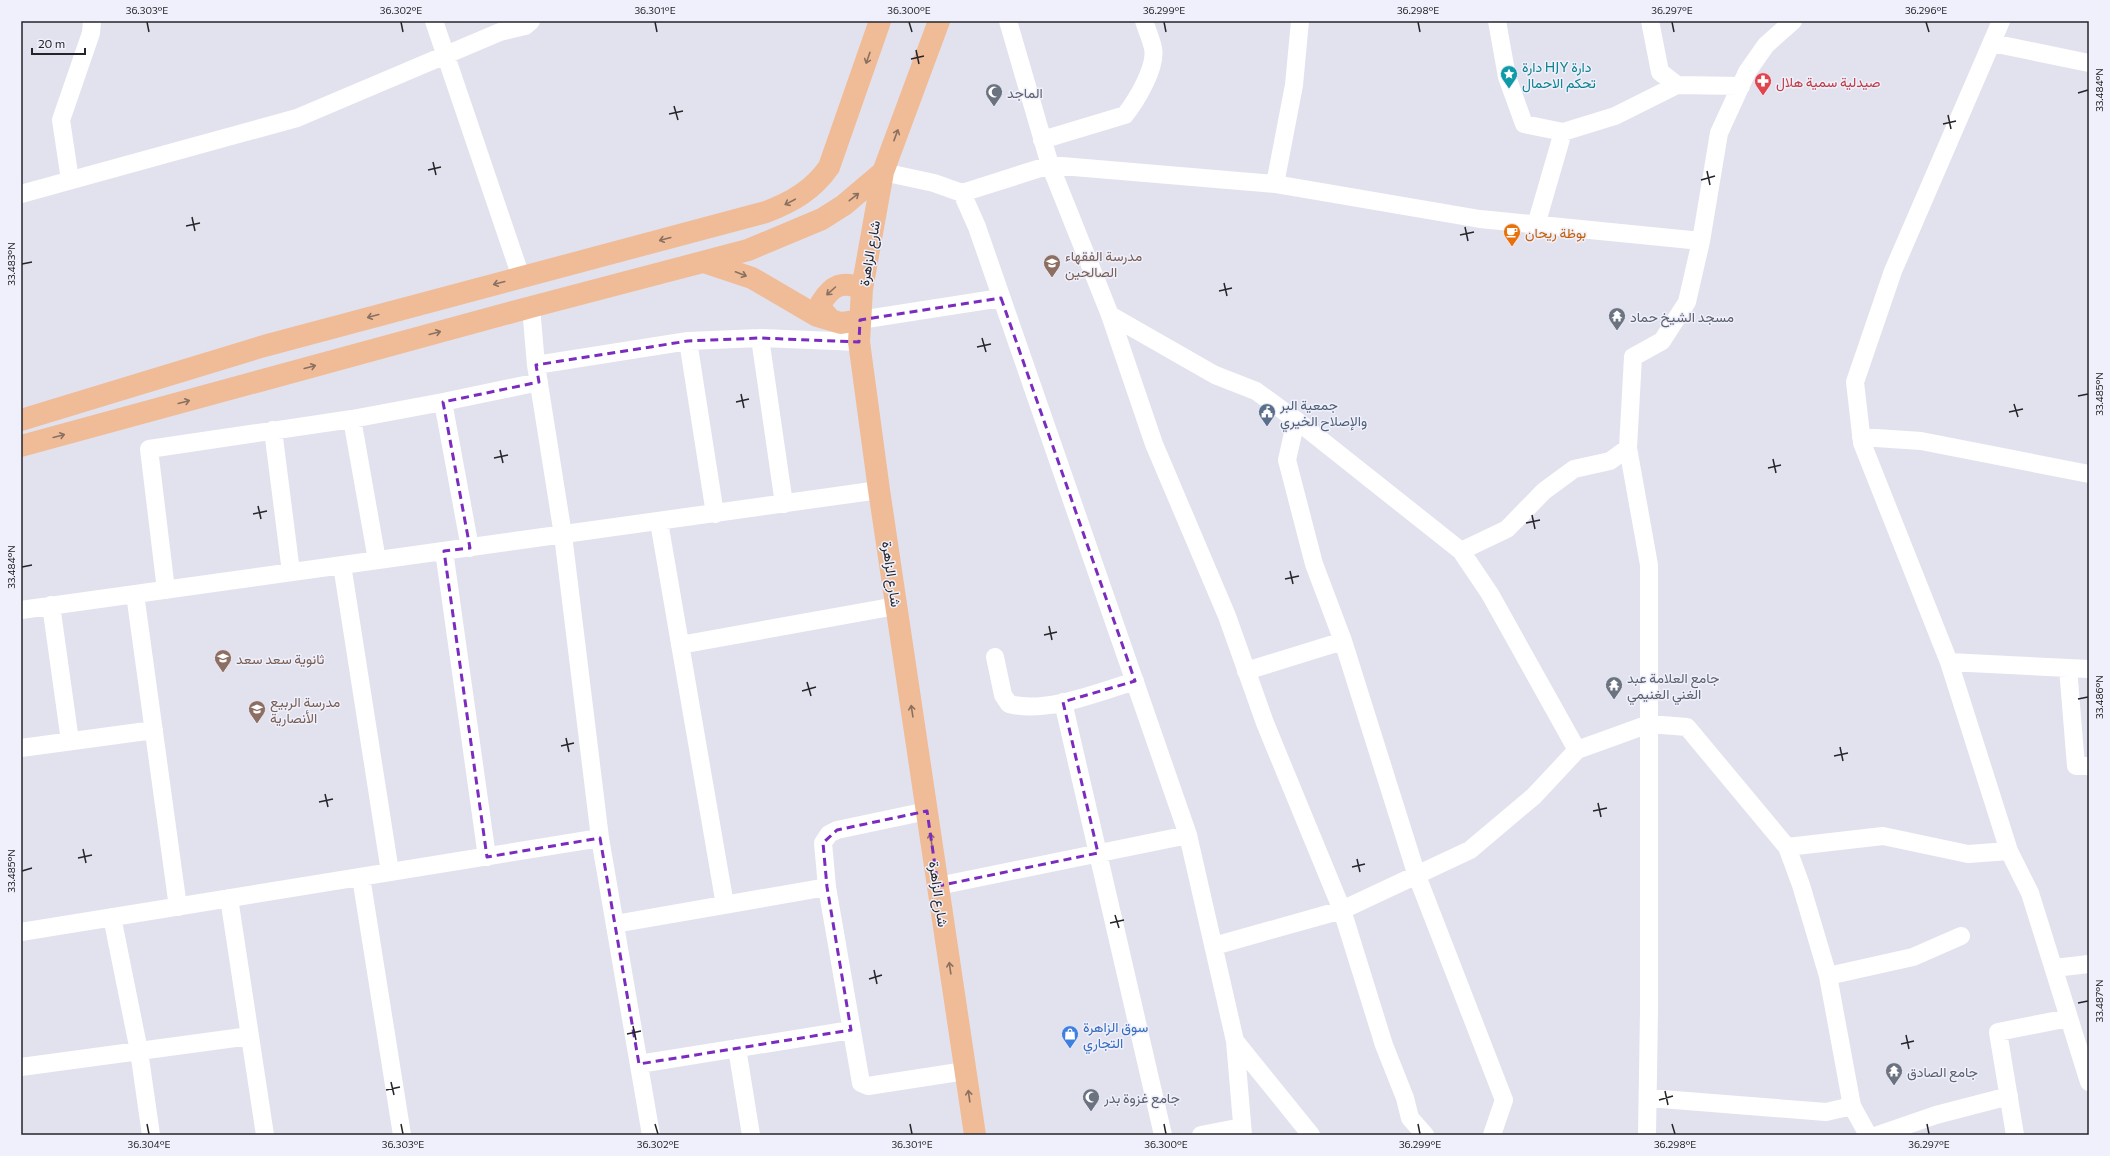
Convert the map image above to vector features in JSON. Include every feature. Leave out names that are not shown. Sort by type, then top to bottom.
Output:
[{"type":"main road","points":[[21,420],[264,346],[766,212],[797,198],[821,179],[829,167],[838,146],[880,21]]},
{"type":"main road","name":"شارع الزاهرة","points":[[939,21],[883,172],[862,289],[860,331],[879,490],[965,1071],[971,1134]]},
{"type":"main road","points":[[21,446],[531,307],[704,262],[769,242],[822,219],[844,205],[883,172]]},
{"type":"main road","points":[[704,262],[752,278],[818,316],[842,323],[860,331]]},
{"type":"main road","points":[[831,320],[823,311],[821,303],[829,291],[835,287],[849,285],[862,289]]},
{"type":"street","points":[[70,180],[61,120],[91,33],[92,21]]},
{"type":"street","points":[[434,21],[521,277]]},
{"type":"street","points":[[21,194],[297,118],[500,32],[524,26],[531,21]]},
{"type":"street","points":[[1008,21],[1050,165],[1110,315],[1154,444],[1227,616],[1265,723],[1342,910],[1384,1045],[1405,1098],[1410,1118],[1424,1135]]},
{"type":"street","points":[[1042,140],[1125,116],[1133,104],[1152,66],[1153,49],[1144,21]]},
{"type":"street","points":[[1275,184],[1294,85],[1300,21]]},
{"type":"street","points":[[1497,21],[1507,78],[1524,124],[1563,132],[1615,116],[1677,85],[1741,86]]},
{"type":"street","points":[[1650,21],[1660,72],[1677,85]]},
{"type":"street","points":[[1647,1135],[1649,1098],[1649,566],[1628,448],[1633,357],[1662,341],[1687,302],[1701,242],[1720,133],[1747,72],[1766,45],[1793,21]]},
{"type":"street","points":[[2001,21],[1893,271],[1855,382],[1862,443],[1949,662],[2009,851],[2030,893],[2089,1082]]},
{"type":"street","points":[[1992,43],[2089,64]]},
{"type":"street","points":[[1536,224],[1563,132]]},
{"type":"street","points":[[883,172],[934,183],[962,193],[1050,165],[1275,184],[1480,219],[1701,242]]},
{"type":"street","points":[[962,193],[977,227],[1188,834],[1235,1041],[1243,1131],[1201,1135]]},
{"type":"street","points":[[536,365],[688,341],[860,331],[1001,298]]},
{"type":"street","points":[[531,307],[536,365],[563,535],[600,838],[651,1135]]},
{"type":"street","points":[[1110,315],[1215,375],[1256,391],[1296,420],[1461,551],[1490,594],[1577,750]]},
{"type":"street","points":[[760,338],[784,504]]},
{"type":"street","points":[[688,341],[715,514]]},
{"type":"street","points":[[166,590],[149,449],[352,419],[539,382]]},
{"type":"street","points":[[443,402],[470,548]]},
{"type":"street","points":[[352,419],[377,560]]},
{"type":"street","points":[[1296,420],[1287,460],[1314,564],[1343,641],[1417,876],[1504,1100],[1492,1135]]},
{"type":"street","points":[[273,430],[291,572]]},
{"type":"street","points":[[1861,437],[1921,442],[2089,474]]},
{"type":"street","points":[[1461,551],[1507,529],[1544,491],[1574,469],[1610,461],[1628,448]]},
{"type":"street","points":[[21,610],[659,522],[879,490]]},
{"type":"street","points":[[659,522],[725,905]]},
{"type":"street","points":[[444,551],[487,857]]},
{"type":"street","points":[[342,565],[390,872]]},
{"type":"street","points":[[135,594],[178,906]]},
{"type":"street","points":[[51,605],[70,741]]},
{"type":"street","points":[[680,645],[896,606]]},
{"type":"street","points":[[1246,671],[1343,641]]},
{"type":"street","points":[[995,657],[1003,695],[1009,704],[1023,708],[1064,702],[1135,681]]},
{"type":"street","points":[[1949,662],[2089,669]]},
{"type":"street","points":[[2068,668],[2076,766],[2089,766]]},
{"type":"street","points":[[1064,702],[1163,1135]]},
{"type":"street","points":[[1214,946],[1342,910],[1470,850],[1534,796],[1577,750],[1649,724],[1687,727],[1788,847],[1828,976],[1852,1106],[1868,1135]]},
{"type":"street","points":[[21,748],[154,730]]},
{"type":"street","points":[[927,811],[837,830],[829,834],[823,843],[827,887],[861,1083],[868,1086],[965,1071]]},
{"type":"street","points":[[938,886],[1188,834]]},
{"type":"street","points":[[1788,847],[1883,836],[1968,854],[2009,851]]},
{"type":"street","points":[[21,932],[600,838]]},
{"type":"street","points":[[361,877],[402,1135]]},
{"type":"street","points":[[615,924],[827,887]]},
{"type":"street","points":[[229,898],[265,1135]]},
{"type":"street","points":[[112,917],[138,1051],[151,1135]]},
{"type":"street","points":[[1828,976],[1913,957],[1961,936]]},
{"type":"street","points":[[2054,968],[2089,964]]},
{"type":"street","points":[[2015,1135],[1998,1032],[2069,1018]]},
{"type":"street","points":[[638,1064],[851,1030]]},
{"type":"street","points":[[21,1067],[250,1036]]},
{"type":"street","points":[[1235,1041],[1312,1135]]},
{"type":"street","points":[[737,1048],[751,1135]]},
{"type":"street","points":[[1878,1135],[1936,1115],[2009,1096]]},
{"type":"street","points":[[1649,1098],[1826,1112],[1852,1106]]},
{"type":"highlighted area","points":[[1001,298],[1135,681],[1063,702],[1098,853],[938,886],[927,811],[837,830],[823,843],[827,887],[851,1030],[639,1064],[600,838],[487,857],[444,551],[470,548],[443,402],[539,382],[536,365],[688,341],[760,338],[859,342],[860,320]]},
{"type":"place","name":"دارة HJY دارة تحكم الاحمال","points":[[1509,89]]},
{"type":"place","name":"صيدلية سمية هلال","points":[[1763,96]]},
{"type":"place","name":"الماجد","points":[[994,107]]},
{"type":"place","name":"بوظة ريحان","points":[[1512,247]]},
{"type":"place","name":"مدرسة الفقهاء الصالحين","points":[[1052,278]]},
{"type":"place","name":"مسجد الشيخ حماد","points":[[1617,331]]},
{"type":"place","name":"جمعية البر والإصلاح الخيري","points":[[1267,427]]},
{"type":"place","name":"ثانوية سعد سعد","points":[[223,673]]},
{"type":"place","name":"جامع العلامة عبد الغني الغنيمي","points":[[1614,700]]},
{"type":"place","name":"مدرسة الربيع الأنصارية","points":[[257,724]]},
{"type":"place","name":"سوق الزاهرة التجاري","points":[[1070,1049]]},
{"type":"place","name":"جامع الصادق","points":[[1894,1086]]},
{"type":"place","name":"جامع غزوة بدر","points":[[1091,1112]]}]
